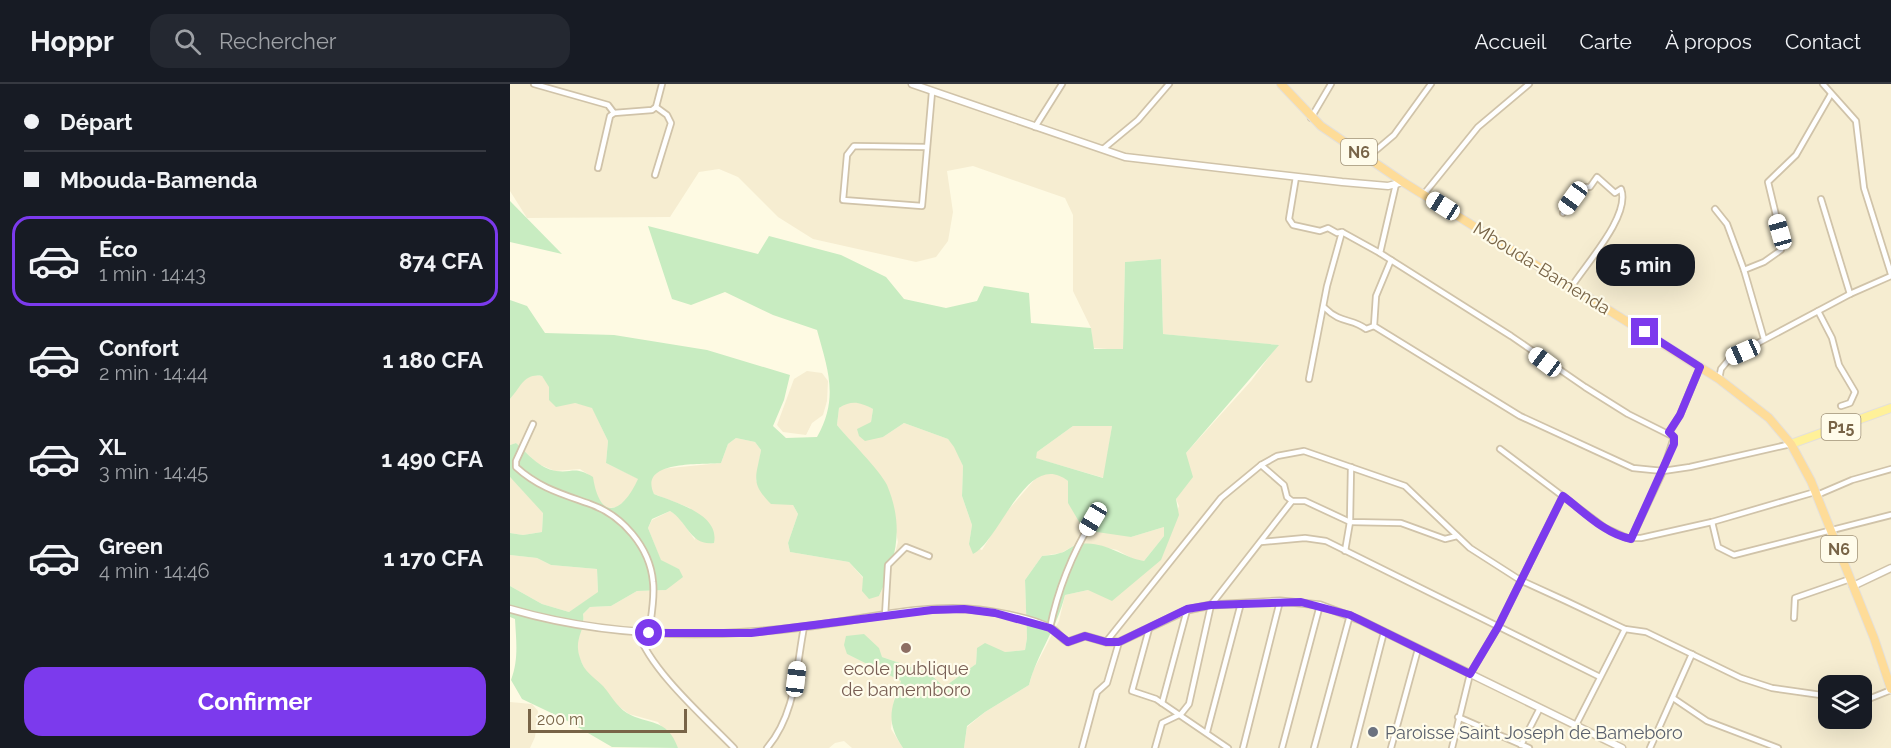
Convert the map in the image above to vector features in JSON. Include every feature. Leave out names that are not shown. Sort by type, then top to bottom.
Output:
[{"type":"highway","name":"Mbouda-Bamenda","points":[[1281,84],[1311,118],[1400,183],[1424,194],[1719,379],[1769,418],[1791,444],[1816,494],[1889,678],[1891,689]]},
{"type":"main road","name":"P15","points":[[1791,444],[1891,408]]},
{"type":"street","points":[[534,84],[608,105],[614,113]]},
{"type":"street","points":[[598,168],[610,116],[614,113],[648,111],[656,107],[662,84]]},
{"type":"street","points":[[912,84],[1035,127],[1140,160],[1296,177],[1400,183],[1380,254]]},
{"type":"street","points":[[1035,127],[1062,84]]},
{"type":"street","points":[[1103,149],[1138,120],[1169,84]]},
{"type":"street","points":[[1311,118],[1331,84]]},
{"type":"street","points":[[1368,158],[1394,135],[1431,84]]},
{"type":"street","points":[[1424,194],[1478,127],[1529,84]]},
{"type":"street","points":[[1719,379],[1721,369],[1730,358],[1850,294],[1891,275],[1864,188],[1856,121],[1823,84]]},
{"type":"street","points":[[926,147],[854,146],[847,155],[843,201],[922,206],[932,92]]},
{"type":"street","points":[[1743,270],[1764,262],[1781,250],[1780,232],[1768,182],[1796,155],[1831,94]]},
{"type":"street","points":[[655,175],[671,123],[667,115],[656,107]]},
{"type":"street","points":[[1296,177],[1290,222],[1320,231],[1328,228],[1337,233],[1342,232],[1391,260],[1511,336],[1628,414],[1669,432],[1674,437],[1674,444],[1663,471],[1631,539]]},
{"type":"street","points":[[1563,213],[1584,187],[1590,187],[1597,177],[1615,193],[1621,189],[1623,194],[1619,215],[1572,286]]},
{"type":"street","points":[[1821,199],[1850,294]]},
{"type":"street","points":[[1715,209],[1727,224],[1764,339]]},
{"type":"street","points":[[1309,379],[1325,308],[1327,286],[1342,232]]},
{"type":"street","points":[[1374,326],[1376,297],[1391,260]]},
{"type":"street","points":[[1325,308],[1335,318],[1359,324],[1366,329],[1374,326]]},
{"type":"street","points":[[1818,311],[1832,338],[1839,365],[1855,392],[1850,403],[1841,406]]},
{"type":"street","points":[[1374,326],[1529,421],[1633,468],[1663,471],[1791,444]]},
{"type":"street","points":[[1669,432],[1680,415],[1700,367]]},
{"type":"street","points":[[533,423],[516,461],[516,468],[551,492],[591,504],[613,514],[633,535],[642,549],[653,578],[649,633]]},
{"type":"street","points":[[1500,449],[1605,528],[1631,539],[1712,522],[1816,494],[1851,480],[1891,469]]},
{"type":"street","points":[[1106,642],[1221,498],[1261,465],[1276,456],[1304,452],[1405,486],[1437,513],[1457,536],[1477,553],[1520,580],[1625,628],[1646,632],[1727,669],[1732,675],[1755,683],[1818,694]]},
{"type":"street","points":[[1261,465],[1284,485],[1287,497],[1292,501],[1305,501],[1350,522],[1401,523],[1445,539],[1457,536]]},
{"type":"street","points":[[1345,551],[1350,522],[1351,467]]},
{"type":"street","points":[[1452,748],[1470,674],[1498,627],[1563,496]]},
{"type":"street","points":[[1155,748],[1162,723],[1181,714],[1191,696],[1211,605],[1292,501]]},
{"type":"street","points":[[1712,522],[1718,547],[1734,555],[1891,515]]},
{"type":"street","points":[[1050,628],[1059,590],[1070,560],[1093,519]]},
{"type":"street","points":[[1261,542],[1311,538],[1326,541],[1600,677]]},
{"type":"street","points":[[885,616],[888,565],[906,547],[929,556]]},
{"type":"street","points":[[1794,618],[1793,601],[1799,595],[1851,583],[1891,568]]},
{"type":"street","points":[[1243,748],[1280,601]]},
{"type":"street","points":[[510,609],[577,627],[649,633],[732,634],[964,609],[995,613],[1050,628],[1068,642],[1085,636],[1106,642],[1119,642],[1187,609],[1211,605],[1280,601],[1320,605],[1350,615],[1576,725],[1613,746],[1622,748]]},
{"type":"street","points":[[1207,732],[1241,603]]},
{"type":"street","points":[[1282,748],[1320,605]]},
{"type":"street","points":[[1162,703],[1187,609]]},
{"type":"street","points":[[1314,748],[1350,615]]},
{"type":"street","points":[[767,748],[778,733],[794,692],[804,627]]},
{"type":"street","points":[[1576,725],[1625,628]]},
{"type":"street","points":[[1149,629],[1132,690],[1181,714],[1228,748]]},
{"type":"street","points":[[638,632],[644,646],[667,678],[734,748]]},
{"type":"street","points":[[1354,748],[1384,632]]},
{"type":"street","points":[[1082,748],[1097,692],[1107,683],[1119,642]]},
{"type":"street","points":[[1391,748],[1418,649]]},
{"type":"street","points":[[1650,748],[1692,654]]},
{"type":"street","points":[[1872,698],[1891,689]]},
{"type":"street","points":[[1673,698],[1707,721],[1778,748]]},
{"type":"street","points":[[1521,745],[1540,708]]},
{"type":"street","points":[[1458,717],[1528,748]]},
{"type":"shaded area","points":[[510,84],[1891,84],[1891,748],[964,748],[967,727],[985,712],[1029,685],[1033,671],[1059,621],[1065,595],[1088,590],[1159,558],[1179,506],[1176,499],[1186,453],[1251,381],[1278,345],[1163,334],[1161,259],[1125,262],[1123,350],[1093,348],[1091,328],[1073,291],[1073,215],[1065,198],[973,166],[947,171],[953,212],[948,241],[936,257],[916,262],[813,239],[778,217],[738,177],[719,169],[699,172],[670,217],[527,218],[510,191]]},
{"type":"shaded area","points":[[807,371],[822,373],[828,381],[827,401],[823,415],[812,423],[806,435],[783,432],[777,425],[794,379]]},
{"type":"shaded area","points":[[533,375],[542,376],[550,387],[575,403],[592,407],[608,441],[606,463],[639,479],[630,496],[618,507],[609,508],[600,504],[595,496],[592,477],[580,469],[555,471],[538,464],[516,443],[510,445],[510,399],[523,380]]},
{"type":"shaded area","points":[[849,401],[861,402],[873,409],[871,422],[883,437],[904,423],[948,439],[955,447],[963,466],[962,496],[972,525],[969,544],[982,550],[1003,516],[1035,479],[1044,474],[1060,474],[1068,481],[1068,503],[1131,537],[1164,527],[1164,536],[1144,561],[1135,560],[1117,550],[1089,544],[1077,544],[1061,553],[1042,556],[1025,580],[1027,638],[1025,650],[1005,652],[977,649],[976,664],[943,688],[929,673],[882,657],[847,654],[901,681],[894,699],[891,729],[903,748],[852,748],[844,741],[835,743],[829,748],[678,748],[658,722],[629,714],[613,702],[602,686],[587,674],[579,657],[576,639],[584,623],[583,614],[590,607],[611,606],[637,591],[666,590],[679,569],[661,561],[648,528],[652,520],[670,511],[678,516],[695,540],[690,508],[654,494],[649,485],[652,475],[660,469],[721,463],[728,444],[736,438],[755,442],[761,450],[756,481],[793,505],[798,514],[788,543],[790,552],[849,562],[879,596],[891,569],[898,542],[886,484],[837,425],[839,408]]},
{"type":"shaded area","points":[[1073,426],[1112,426],[1104,478],[1035,458],[1037,452]]},
{"type":"shaded area","points":[[510,477],[543,512],[542,532],[523,535],[510,533]]},
{"type":"shaded area","points":[[510,555],[537,558],[551,565],[597,569],[598,593],[569,612],[542,604],[510,586]]},
{"type":"shaded area","points":[[510,702],[532,704],[538,711],[535,737],[530,748],[510,748]]},
{"type":"green space","points":[[510,201],[562,254],[510,242]]},
{"type":"green space","points":[[648,226],[758,254],[769,236],[841,255],[886,277],[904,299],[946,308],[977,301],[984,286],[1029,293],[1031,323],[1091,328],[1094,349],[1123,349],[1125,262],[1161,259],[1163,334],[1279,345],[1186,453],[1193,477],[1176,499],[1179,515],[1161,560],[1112,601],[1088,590],[1065,595],[1029,685],[967,726],[964,748],[903,748],[892,723],[892,708],[901,681],[847,654],[844,645],[846,636],[864,634],[879,648],[882,657],[929,673],[944,687],[976,664],[977,648],[985,643],[1005,652],[1025,650],[1027,638],[1025,580],[1042,556],[1058,554],[1075,546],[1095,544],[1144,561],[1164,536],[1164,527],[1131,537],[1090,531],[1081,525],[1068,503],[1068,481],[1053,474],[1040,477],[1027,486],[983,546],[973,554],[969,544],[972,525],[962,496],[963,466],[948,439],[904,423],[883,437],[865,441],[859,436],[857,429],[871,422],[873,409],[860,403],[852,403],[839,408],[837,425],[883,478],[892,500],[897,528],[894,555],[885,582],[879,596],[869,599],[862,591],[863,577],[849,562],[790,552],[788,543],[798,514],[793,505],[771,504],[760,491],[756,474],[761,450],[755,442],[736,438],[728,444],[721,463],[674,466],[663,470],[655,475],[651,483],[654,494],[684,506],[703,517],[710,524],[714,533],[714,543],[706,543],[694,537],[670,511],[652,519],[648,528],[661,560],[679,569],[683,577],[666,590],[637,591],[611,606],[590,607],[583,614],[578,651],[586,670],[620,707],[634,717],[662,726],[668,731],[678,748],[612,747],[564,719],[522,699],[511,680],[516,649],[515,619],[510,617],[510,586],[542,604],[569,612],[598,592],[597,569],[551,565],[537,558],[510,555],[510,533],[523,535],[542,532],[543,513],[510,477],[510,445],[516,443],[544,467],[556,471],[578,471],[593,477],[596,491],[606,507],[619,506],[632,491],[638,479],[606,463],[608,441],[592,408],[575,403],[556,407],[549,400],[549,387],[542,376],[527,379],[510,399],[510,300],[527,306],[545,333],[614,335],[707,350],[790,375],[784,400],[773,426],[786,438],[817,437],[824,423],[830,397],[828,371],[817,330],[773,315],[725,292],[691,305],[672,299]],"holes":[[[1073,426],[1112,426],[1103,478],[1036,458],[1037,452]]]},
{"type":"place","name":"ecole publique de bamemboro","points":[[906,648]]},
{"type":"place","name":"Paroisse Saint Joseph de Bameboro","points":[[1373,732]]},
{"type":"route","points":[[649,633],[751,633],[932,610],[964,609],[995,613],[1050,628],[1068,642],[1085,636],[1106,642],[1119,642],[1187,609],[1211,605],[1301,602],[1320,605],[1350,615],[1470,674],[1498,627],[1563,496],[1605,528],[1631,539],[1674,444],[1674,437],[1669,432],[1680,415],[1700,367],[1645,332]]}]
